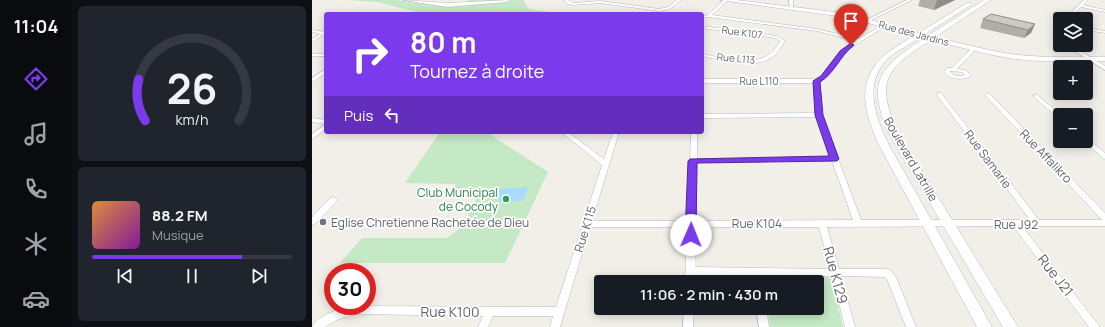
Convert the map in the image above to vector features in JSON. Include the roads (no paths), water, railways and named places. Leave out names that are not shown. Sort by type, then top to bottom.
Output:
[{"type":"main road","points":[[406,0],[447,5],[507,0]]},
{"type":"main road","name":"Rue des Jardins","points":[[724,0],[844,15],[868,20],[974,49],[1024,57],[1105,59]]},
{"type":"main road","name":"Boulevard Latrille","points":[[976,0],[890,54],[877,66],[870,82],[868,93],[870,106],[878,132],[985,327]]},
{"type":"main road","name":"Boulevard Latrille","points":[[988,0],[901,56],[892,64],[886,74],[882,84],[881,95],[884,112],[893,132],[1011,327]]},
{"type":"street","points":[[566,0],[569,4],[600,2],[659,10],[669,8],[679,0]]},
{"type":"street","points":[[709,16],[724,0]]},
{"type":"street","points":[[791,0],[792,8]]},
{"type":"street","points":[[902,0],[909,1]]},
{"type":"street","points":[[1074,12],[1086,0]]},
{"type":"street","points":[[868,20],[909,1]]},
{"type":"street","points":[[1080,6],[1105,11]]},
{"type":"street","points":[[704,17],[709,16],[817,30],[857,40]]},
{"type":"street","points":[[858,223],[819,115],[816,81],[823,77],[844,50],[857,40],[885,25]]},
{"type":"street","name":"Rue K107","points":[[704,27],[782,39]]},
{"type":"street","points":[[1093,30],[1105,32]]},
{"type":"street","points":[[312,31],[324,32],[312,41]]},
{"type":"street","name":"Rue L113","points":[[704,55],[730,60],[760,60],[769,57],[783,41],[782,39]]},
{"type":"street","points":[[954,69],[974,49]]},
{"type":"street","points":[[1078,52],[1105,68]]},
{"type":"street","points":[[312,55],[324,55]]},
{"type":"street","points":[[312,80],[324,72]]},
{"type":"street","name":"Rue L110","points":[[704,81],[816,81]]},
{"type":"street","name":"Rue Samarie","points":[[939,94],[1036,223]]},
{"type":"street","name":"Rue Affalikro","points":[[988,95],[1105,218]]},
{"type":"street","points":[[1036,96],[1053,111]]},
{"type":"street","points":[[704,116],[819,115]]},
{"type":"street","points":[[312,120],[324,122]]},
{"type":"street","points":[[312,136],[324,127]]},
{"type":"street","points":[[567,134],[606,164]]},
{"type":"street","name":"Rue K115","points":[[555,327],[615,134]]},
{"type":"street","points":[[690,275],[694,134]]},
{"type":"street","points":[[1093,146],[1105,157]]},
{"type":"street","points":[[693,161],[834,159]]},
{"type":"street","points":[[312,222],[333,200]]},
{"type":"street","name":"Rue K129","points":[[822,223],[850,327]]},
{"type":"street","name":"Rue K104","points":[[587,224],[928,223]]},
{"type":"street","name":"Rue J92","points":[[928,223],[1105,223]]},
{"type":"street","name":"Rue J21","points":[[1016,224],[1095,327]]},
{"type":"street","points":[[690,271],[887,273],[891,277],[911,327]]},
{"type":"street","name":"Rue K100","points":[[317,327],[340,313],[356,310],[560,312]]},
{"type":"street","points":[[483,327],[490,311]]},
{"type":"street","points":[[688,315],[688,327]]},
{"type":"street","points":[[762,315],[764,327]]},
{"type":"water","points":[[528,187],[523,201],[498,202],[499,199],[493,198],[497,189]]},
{"type":"place","name":"Club Municipal de Cocody","points":[[506,199]]},
{"type":"place","name":"Eglise Chretienne Rachetée de Dieu","points":[[323,222]]}]
